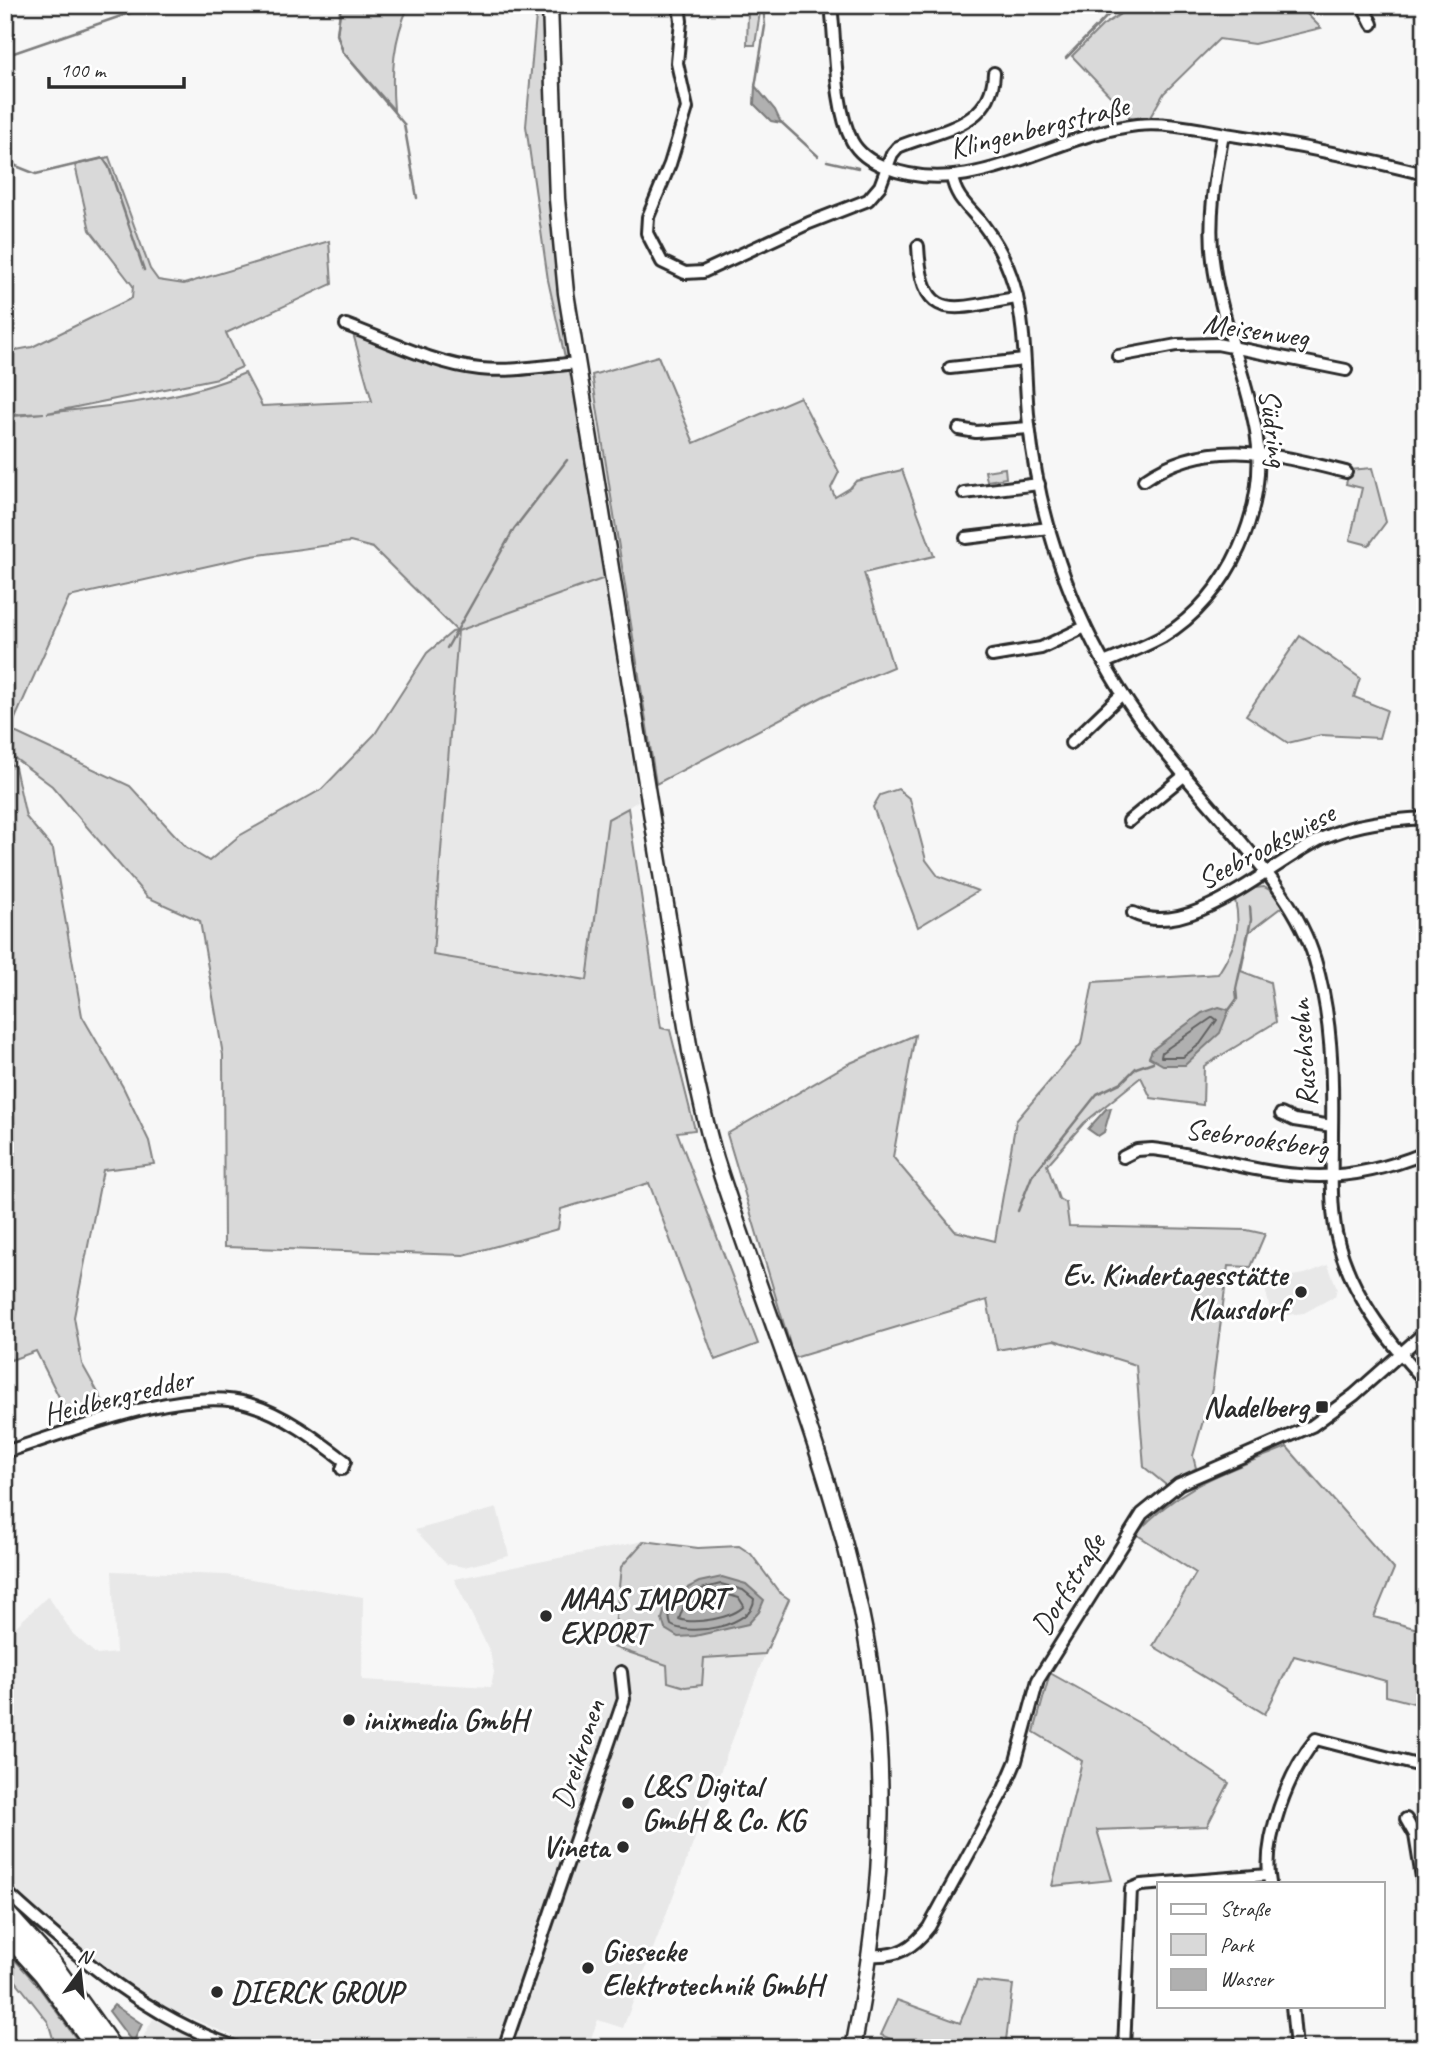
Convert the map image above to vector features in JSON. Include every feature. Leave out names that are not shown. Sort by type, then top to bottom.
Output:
[{"type":"highway","points":[[8,1921],[96,2048]]},
{"type":"highway","points":[[8,1921],[53,1964],[113,2048]]},
{"type":"main road","points":[[550,5],[557,200],[577,363],[690,1051],[715,1156],[836,1515],[855,1583],[871,1667],[881,1776],[882,1844],[870,1955],[853,2048]]},
{"type":"street","points":[[679,5],[681,21],[677,64],[687,107],[670,163],[648,217],[647,233],[662,262],[673,269],[696,274],[869,200],[880,186],[898,147],[969,121],[989,98],[994,73]]},
{"type":"street","name":"Klingenbergstraße","points":[[831,5],[847,130],[857,149],[870,160],[888,168],[910,174],[952,177],[984,171],[1078,139],[1138,125],[1223,134],[1335,152],[1425,174]]},
{"type":"street","points":[[1368,5],[1366,12],[1372,24]]},
{"type":"street","name":"Südring","points":[[1104,663],[1163,636],[1186,619],[1214,589],[1234,557],[1251,518],[1258,451],[1253,416],[1218,288],[1211,235],[1213,191],[1223,134]]},
{"type":"street","points":[[952,177],[958,198],[983,224],[1004,260],[1017,298],[1029,428],[1049,528],[1085,627],[1122,694],[1071,743]]},
{"type":"street","points":[[918,246],[920,274],[930,300],[936,305],[951,307],[1017,298]]},
{"type":"street","points":[[346,325],[448,362],[478,369],[509,370],[577,363]]},
{"type":"street","name":"Meisenweg","points":[[1118,356],[1177,345],[1233,345],[1346,370]]},
{"type":"street","points":[[950,368],[1024,360]]},
{"type":"street","points":[[959,429],[976,432],[1029,428]]},
{"type":"street","points":[[1144,480],[1184,460],[1258,451],[1346,471]]},
{"type":"street","points":[[964,493],[1039,484]]},
{"type":"street","points":[[966,538],[1049,528]]},
{"type":"street","points":[[992,656],[1041,648],[1085,627]]},
{"type":"street","name":"Ruschsehn","points":[[1122,694],[1185,775],[1266,871],[1308,940],[1325,993],[1332,1051],[1331,1175],[1336,1233],[1356,1289],[1400,1354]]},
{"type":"street","points":[[1129,821],[1185,775]]},
{"type":"street","name":"Seebrookswiese","points":[[1133,913],[1158,920],[1178,917],[1242,889],[1297,850],[1349,828],[1425,818]]},
{"type":"street","points":[[1281,1114],[1294,1120],[1332,1126]]},
{"type":"street","name":"Seebrooksberg","points":[[1123,1157],[1137,1150],[1174,1151],[1299,1175],[1331,1175],[1393,1166],[1425,1153]]},
{"type":"street","name":"Dorfstraße","points":[[870,1955],[897,1955],[918,1942],[929,1927],[1016,1761],[1038,1680],[1142,1514],[1179,1484],[1311,1426],[1354,1395],[1425,1332]]},
{"type":"street","points":[[1400,1354],[1425,1381]]},
{"type":"street","name":"Heidbergredder","points":[[5,1452],[118,1416],[193,1398],[217,1397],[247,1403],[297,1425],[345,1461],[342,1469]]},
{"type":"street","name":"Dreikronen","points":[[504,2048],[624,1699],[621,1672]]},
{"type":"street","points":[[1205,1882],[1269,1879],[1267,1858],[1278,1810],[1316,1739],[1425,1767]]},
{"type":"street","points":[[1406,1819],[1415,1835],[1425,1896]]},
{"type":"street","points":[[1124,2048],[1131,1889],[1141,1885],[1157,1884]]},
{"type":"street","points":[[5,1891],[133,1999],[179,2025],[238,2048]]},
{"type":"street","points":[[1292,2008],[1296,2048]]},
{"type":"shaded area","points":[[605,578],[638,801],[608,820],[587,980],[433,956],[458,631]]},
{"type":"shaded area","name":"Ev. Kindertagesstätte Klausdorf","points":[[1328,1265],[1337,1288],[1335,1296],[1304,1313],[1272,1317],[1263,1280],[1305,1274]]},
{"type":"shaded area","points":[[497,1508],[509,1556],[464,1567],[447,1564],[415,1530]]},
{"type":"shaded area","points":[[644,1541],[621,1567],[614,1647],[667,1665],[704,1658],[765,1654],[623,2028],[598,2020],[587,2048],[287,2048],[235,2037],[172,2010],[132,1988],[57,1928],[5,1880],[5,1631],[10,1632],[48,1596],[73,1634],[97,1655],[116,1653],[112,1571],[226,1575],[363,1597],[362,1680],[491,1687],[494,1672],[490,1652],[454,1579]]},
{"type":"shaded area","points":[[153,2019],[218,2048],[137,2048]]},
{"type":"green space","points":[[341,5],[409,5],[399,31],[394,56],[394,110],[343,52],[337,34]]},
{"type":"green space","points":[[537,5],[543,5],[551,177],[571,358],[566,362],[548,280],[526,126]]},
{"type":"green space","points":[[1195,5],[1298,5],[1321,28],[1254,44],[1219,39],[1164,93],[1149,119],[1132,119],[1072,56],[1102,26],[1122,13]]},
{"type":"green space","points":[[748,12],[760,12],[755,45],[747,45]]},
{"type":"green space","points":[[109,157],[150,269],[158,280],[184,284],[329,241],[332,284],[226,333],[242,367],[218,378],[47,413],[173,395],[245,373],[262,406],[372,401],[352,330],[448,365],[506,373],[573,370],[605,578],[458,631],[433,955],[587,980],[608,819],[628,808],[661,1028],[670,1030],[695,1130],[677,1132],[758,1344],[715,1360],[649,1183],[561,1209],[558,1229],[464,1255],[224,1247],[223,1055],[200,921],[147,897],[52,786],[5,751],[5,417],[44,413],[5,415],[5,352],[32,347],[132,298],[133,286],[90,230],[75,165]],"holes":[[[350,542],[373,548],[457,631],[452,632],[427,653],[375,734],[322,789],[239,836],[209,861],[186,847],[130,786],[10,730],[69,597],[252,556]]]},
{"type":"green space","points":[[658,356],[694,443],[800,397],[839,472],[831,488],[835,497],[856,481],[902,470],[934,556],[864,573],[893,667],[824,696],[656,784],[592,375]]},
{"type":"green space","points":[[1005,468],[1006,478],[987,481],[985,471]]},
{"type":"green space","points":[[1372,468],[1386,522],[1369,545],[1350,540],[1362,488],[1346,484],[1350,470]]},
{"type":"green space","points":[[1300,636],[1360,678],[1354,697],[1387,710],[1379,738],[1321,735],[1288,743],[1246,715]]},
{"type":"green space","points":[[5,760],[15,767],[26,817],[53,849],[82,1016],[123,1087],[149,1141],[154,1164],[103,1170],[74,1317],[82,1364],[110,1414],[73,1425],[36,1351],[11,1360],[5,1349]]},
{"type":"green space","points":[[898,789],[910,799],[926,860],[938,876],[978,891],[918,927],[873,807],[880,795]]},
{"type":"green space","points":[[1264,887],[1273,892],[1283,906],[1249,932],[1241,971],[1270,982],[1276,1022],[1204,1066],[1203,1105],[1151,1098],[1141,1077],[1084,1123],[1047,1165],[1059,1199],[1066,1203],[1069,1226],[1247,1230],[1265,1234],[1251,1267],[1228,1266],[1212,1389],[1193,1456],[1196,1468],[1166,1485],[1144,1467],[1136,1365],[1054,1340],[997,1350],[987,1300],[794,1358],[727,1134],[848,1064],[915,1035],[893,1157],[955,1231],[995,1241],[1016,1121],[1081,1044],[1093,982],[1218,974],[1235,939],[1238,921],[1235,900],[1255,888]]},
{"type":"green space","points":[[1287,1447],[1394,1569],[1374,1617],[1425,1631],[1425,1706],[1386,1696],[1386,1681],[1294,1656],[1265,1714],[1153,1646],[1196,1573],[1136,1534],[1170,1502],[1188,1491],[1225,1472]]},
{"type":"green space","points":[[644,1541],[698,1548],[739,1546],[751,1554],[779,1592],[789,1599],[765,1654],[704,1658],[702,1685],[685,1687],[668,1682],[667,1665],[613,1647],[621,1567]]},
{"type":"green space","points":[[1050,1673],[1141,1724],[1229,1783],[1207,1826],[1097,1830],[1112,1880],[1052,1886],[1082,1761],[1034,1732]]},
{"type":"green space","points":[[5,1949],[35,1982],[83,2048],[56,2048],[48,2022],[5,1967]]},
{"type":"green space","points":[[977,1981],[1013,1985],[1005,2048],[912,2048],[881,2035],[897,2000],[960,2023]]},
{"type":"water","points":[[755,86],[775,110],[781,123],[771,121],[754,104]]},
{"type":"water","points":[[1219,1007],[1229,1010],[1220,1033],[1185,1065],[1163,1065],[1149,1057],[1152,1050],[1202,1013]]},
{"type":"water","points":[[1111,1108],[1104,1132],[1098,1136],[1088,1129],[1106,1109]]},
{"type":"water","points":[[722,1577],[746,1584],[764,1600],[759,1612],[748,1624],[695,1636],[678,1637],[665,1629],[662,1619],[668,1598],[699,1582]]},
{"type":"water","points":[[114,2005],[142,2024],[133,2043],[109,2011]]},
{"type":"waterway","points":[[5,56],[153,5]]},
{"type":"waterway","points":[[341,5],[337,34],[343,52],[404,124],[417,198]]},
{"type":"waterway","points":[[755,87],[765,26],[763,5]]},
{"type":"waterway","points":[[1066,58],[1116,7],[1124,5]]},
{"type":"waterway","points":[[781,122],[818,156]]},
{"type":"waterway","points":[[5,157],[16,166],[36,174],[103,158],[109,167],[144,270]]},
{"type":"waterway","points":[[827,161],[858,168]]},
{"type":"waterway","points":[[447,648],[514,529],[567,460]]},
{"type":"waterway","points":[[1229,1010],[1237,999],[1236,989],[1251,920],[1250,907]]},
{"type":"waterway","points":[[1018,1211],[1032,1176],[1097,1094],[1122,1082],[1136,1068],[1153,1062]]},
{"type":"place","name":"Ev. Kindertagesstätte Klausdorf","points":[[1301,1292]]},
{"type":"place","name":"Nadelberg","points":[[1322,1407]]},
{"type":"place","name":"MAAS IMPORT EXPORT","points":[[546,1616]]},
{"type":"place","name":"inixmedia GmbH","points":[[349,1720]]},
{"type":"place","name":"L&S Digital GmbH & Co. KG","points":[[628,1803]]},
{"type":"place","name":"Vineta","points":[[623,1847]]},
{"type":"place","name":"Giesecke Elektrotechnik GmbH","points":[[588,1968]]},
{"type":"place","name":"DIERCK GROUP","points":[[217,1992]]}]
